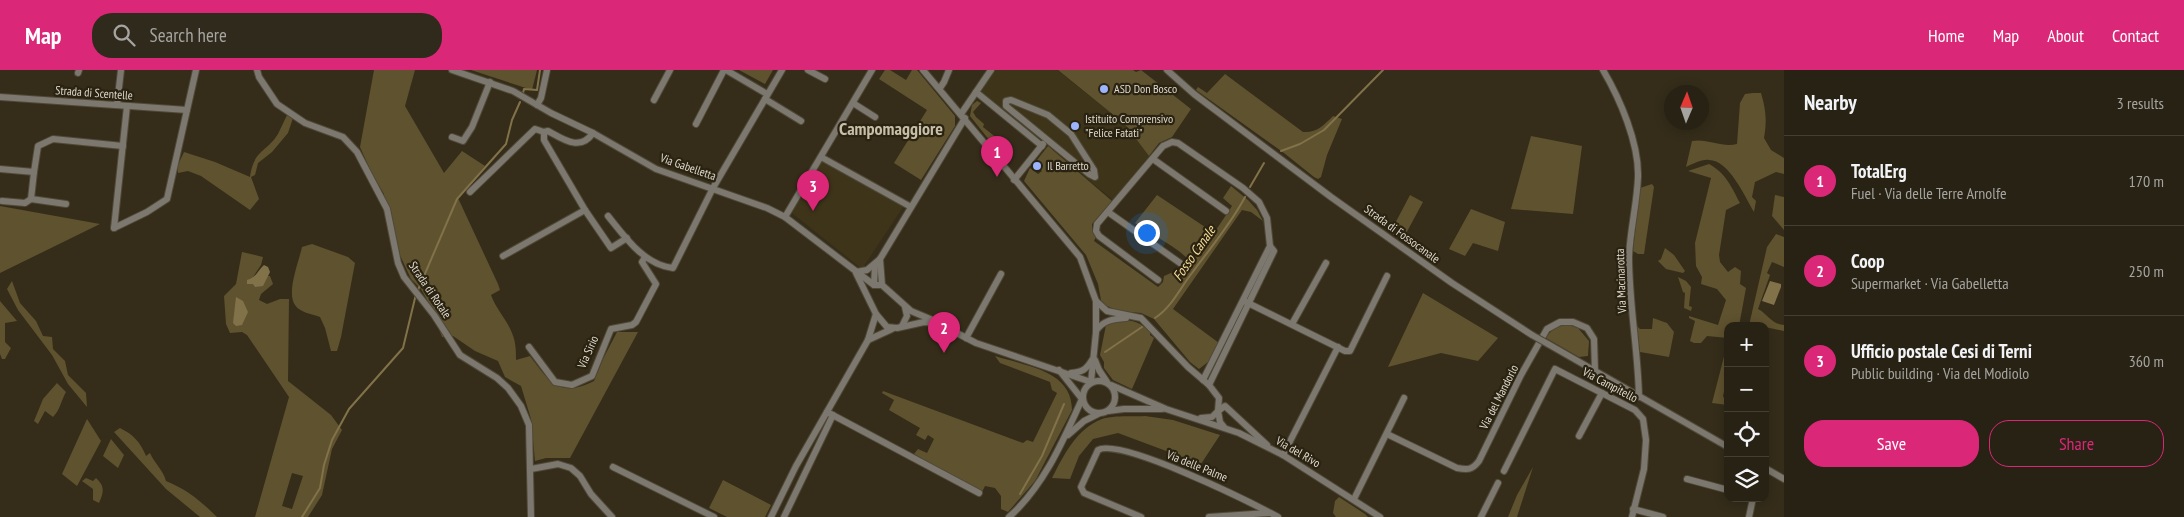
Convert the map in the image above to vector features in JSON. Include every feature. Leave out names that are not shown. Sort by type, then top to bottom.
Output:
[{"type":"street","points":[[117,106],[120,70]]},
{"type":"street","points":[[128,106],[114,228],[152,209],[167,198],[196,70]]},
{"type":"street","name":"Strada di Rotale","points":[[257,70],[259,77],[277,104],[305,123],[343,137],[357,152],[387,209],[398,263],[404,277],[434,315],[460,355],[497,378],[508,388],[521,406],[529,426],[531,517]]},
{"type":"street","name":"Via Gabelletta","points":[[452,70],[490,82],[513,92],[593,133],[656,169],[767,208],[785,218],[874,285]]},
{"type":"street","points":[[536,105],[541,98],[546,70]]},
{"type":"street","points":[[654,100],[670,70]]},
{"type":"street","points":[[696,124],[725,70],[801,121]]},
{"type":"street","points":[[713,188],[782,70]]},
{"type":"street","points":[[808,70],[825,79]]},
{"type":"street","points":[[785,218],[872,70]]},
{"type":"street","points":[[923,70],[1080,257],[1096,301],[1096,332],[1091,382]]},
{"type":"street","points":[[940,88],[949,70]]},
{"type":"street","points":[[866,295],[874,285],[878,262],[894,232],[911,207],[976,92],[991,70]]},
{"type":"street","name":"Strada di Fossocanale","points":[[1167,70],[1194,94],[1331,197],[1452,283],[1532,335],[1639,397]]},
{"type":"street","name":"Via Macinarotta","points":[[1603,70],[1612,85],[1626,120],[1636,155],[1638,177],[1629,256],[1639,397]]},
{"type":"street","points":[[452,137],[463,140],[472,127],[490,82]]},
{"type":"street","points":[[976,92],[1042,146]]},
{"type":"street","name":"Strada di Scentelle","points":[[0,97],[187,110]]},
{"type":"street","points":[[1011,100],[1041,112],[1071,134],[1094,170],[1095,177],[1089,174],[1047,139],[1006,106],[1006,101],[1011,100]]},
{"type":"street","points":[[853,103],[875,117]]},
{"type":"street","points":[[470,192],[535,129],[544,132],[548,131],[573,144],[582,142],[593,133]]},
{"type":"street","points":[[544,132],[544,140],[585,210],[611,248],[627,238]]},
{"type":"street","points":[[31,199],[38,146],[53,139],[123,146]]},
{"type":"street","points":[[1014,180],[1047,139]]},
{"type":"street","points":[[1158,280],[1099,236],[1096,231],[1097,224],[1167,144],[1178,143],[1259,202],[1267,218],[1270,246],[1274,251],[1203,380]]},
{"type":"street","points":[[821,157],[911,207]]},
{"type":"street","points":[[1153,159],[1226,210]]},
{"type":"street","points":[[0,169],[34,172]]},
{"type":"street","name":"Via Sirio","points":[[608,216],[645,257],[658,264],[673,268],[713,188]]},
{"type":"street","points":[[2,201],[25,203],[31,199],[66,204]]},
{"type":"street","points":[[503,256],[585,210]]},
{"type":"street","points":[[1108,212],[1180,263]]},
{"type":"street","name":"Via Sirio","points":[[529,347],[555,382],[572,385],[592,376],[611,329],[632,325],[636,322],[656,284],[642,262],[645,257]]},
{"type":"street","points":[[855,272],[867,270],[878,262]]},
{"type":"street","points":[[878,262],[882,285],[905,307],[966,338],[1001,352],[1091,382]]},
{"type":"street","points":[[1292,324],[1326,263]]},
{"type":"street","name":"Via Gabelletta","points":[[855,272],[876,314],[883,324],[893,329]]},
{"type":"street","points":[[966,338],[1001,274]]},
{"type":"street","points":[[1246,302],[1346,352],[1350,351],[1387,276]]},
{"type":"street","points":[[874,285],[882,285]]},
{"type":"street","points":[[1096,301],[1107,311],[1141,318],[1208,385],[1218,398],[1220,422],[1226,428]]},
{"type":"street","points":[[1208,385],[1246,302]]},
{"type":"street","points":[[902,326],[907,316],[905,307]]},
{"type":"street","points":[[771,517],[830,414],[868,340],[876,314]]},
{"type":"street","points":[[1096,332],[1107,321],[1134,317]]},
{"type":"street","points":[[868,340],[902,326],[924,322],[938,324]]},
{"type":"street","name":"Via del Mandorlo","points":[[1387,434],[1457,468],[1468,470],[1474,468],[1521,375],[1547,330],[1560,322],[1573,322],[1587,328],[1594,339],[1595,372]]},
{"type":"street","points":[[1283,455],[1338,348]]},
{"type":"street","points":[[1067,373],[1087,369],[1094,357]]},
{"type":"street","points":[[1094,357],[1099,370],[1116,396],[1108,411]]},
{"type":"street","name":"Via Campitello","points":[[1504,471],[1555,369],[1635,410],[1643,419],[1646,440],[1644,469],[1632,517]]},
{"type":"street","points":[[1058,370],[1082,399],[1088,410],[1100,413]]},
{"type":"street","points":[[1009,517],[1040,483],[1077,412],[1084,389],[1091,382],[1099,380],[1166,409],[1197,419],[1212,417],[1222,406],[1228,408],[1273,450]]},
{"type":"street","points":[[1072,386],[1077,400],[1077,412]]},
{"type":"street","points":[[1579,436],[1602,393]]},
{"type":"street","points":[[1639,397],[1724,445]]},
{"type":"street","points":[[1354,499],[1404,398]]},
{"type":"street","points":[[1065,437],[1084,421],[1100,413],[1124,409],[1166,409]]},
{"type":"street","points":[[830,414],[979,493]]},
{"type":"street","points":[[784,517],[830,414]]},
{"type":"street","name":"Via del Rivo","points":[[1197,419],[1226,428],[1283,455],[1380,517]]},
{"type":"street","name":"Via delle Palme","points":[[1141,517],[1084,493],[1081,487],[1098,450],[1103,447],[1127,450],[1220,487],[1278,517]]},
{"type":"street","points":[[530,469],[558,464],[571,468],[580,476],[592,494],[612,517]]},
{"type":"street","points":[[612,467],[714,517]]},
{"type":"street","points":[[1769,470],[1784,479]]},
{"type":"street","points":[[1687,479],[1724,489]]},
{"type":"street","points":[[1481,517],[1498,483]]},
{"type":"street","points":[[1749,517],[1752,502]]},
{"type":"street","points":[[1633,509],[1663,517]]},
{"type":"street","points":[[1209,517],[1269,512]]},
{"type":"shaded area","points":[[374,70],[415,70],[405,106],[444,173],[462,151],[485,166],[458,198],[498,284],[500,290],[491,295],[510,328],[516,346],[516,360],[530,356],[544,374],[557,385],[564,388],[582,386],[594,381],[617,332],[638,332],[570,458],[546,458],[535,461],[531,419],[521,386],[505,377],[498,361],[475,351],[453,336],[442,337],[430,305],[421,289],[411,279],[398,251],[384,194],[372,174],[360,147]]},
{"type":"shaded area","points":[[471,70],[537,70],[532,90]]},
{"type":"shaded area","points":[[739,70],[773,70],[765,84]]},
{"type":"shaded area","points":[[885,70],[890,70],[906,80],[912,70],[917,70],[955,116],[955,126],[921,180],[894,163],[927,110],[879,79]]},
{"type":"shaded area","name":"Istituito Comprensivo \"Felice Fatati\"","points":[[993,70],[1057,70],[1116,117],[1118,115],[1149,156],[1113,200],[983,93],[981,90]]},
{"type":"shaded area","points":[[1058,70],[1133,70],[1136,72],[1141,70],[1191,109],[1172,137],[1159,143],[1149,156],[1118,115],[1116,117]]},
{"type":"shaded area","points":[[1225,74],[1303,132],[1316,130],[1333,116],[1342,119],[1327,155],[1321,177],[1318,179],[1314,177],[1284,153],[1196,90],[1198,87],[1207,93]]},
{"type":"shaded area","points":[[1761,93],[1763,99],[1766,121],[1764,138],[1771,150],[1784,158],[1784,174],[1776,172],[1755,182],[1752,197],[1756,201],[1754,212],[1736,180],[1723,166],[1706,160],[1686,167],[1692,141],[1698,140],[1726,145],[1737,144],[1740,103],[1745,94]]},
{"type":"shaded area","points":[[977,101],[981,103],[973,112],[984,124],[983,127],[999,140],[997,143],[1001,146],[998,147],[990,141],[970,116],[972,105]]},
{"type":"shaded area","points":[[287,115],[293,118],[288,133],[272,152],[258,163],[255,175],[251,177],[259,199],[250,210],[201,176],[188,171],[178,173],[177,167],[184,152],[215,162],[250,177],[254,161],[274,140]]},
{"type":"shaded area","points":[[1531,136],[1582,146],[1573,214],[1511,209]]},
{"type":"shaded area","points":[[1048,146],[1112,201],[1092,224],[1092,231],[1096,237],[1094,241],[1158,287],[1163,282],[1164,276],[1180,269],[1187,258],[1175,248],[1135,223],[1157,195],[1214,233],[1232,206],[1223,198],[1231,186],[1257,210],[1263,221],[1251,212],[1242,210],[1173,309],[1219,343],[1208,362],[1199,369],[1190,362],[1154,319],[1141,313],[1118,311],[1105,305],[1101,300],[1098,284],[1086,255],[1024,181],[1030,168],[1038,174],[1042,171],[1040,169],[1043,165],[1037,160]]},
{"type":"shaded area","points":[[822,160],[903,207],[862,269],[792,213]]},
{"type":"shaded area","points":[[1709,164],[1724,176],[1740,203],[1726,210],[1719,255],[1720,262],[1728,272],[1735,267],[1741,271],[1740,284],[1746,288],[1740,322],[1724,322],[1724,338],[1707,336],[1701,343],[1690,341],[1695,321],[1689,318],[1689,316],[1718,325],[1726,300],[1717,289],[1701,284],[1702,277],[1696,266],[1695,243],[1711,178],[1688,171]]},
{"type":"shaded area","points":[[1652,184],[1654,187],[1644,254],[1638,254],[1633,251],[1640,188]]},
{"type":"shaded area","points":[[1410,195],[1423,202],[1403,239],[1390,233]]},
{"type":"shaded area","points":[[1775,195],[1784,197],[1784,230],[1772,216]]},
{"type":"shaded area","points":[[0,206],[100,224],[0,273]]},
{"type":"shaded area","points":[[1471,209],[1505,222],[1498,251],[1473,243],[1465,256],[1449,249]]},
{"type":"shaded area","points":[[1776,234],[1784,237],[1784,267],[1772,262],[1767,273],[1770,275],[1758,309],[1776,323],[1784,325],[1784,331],[1769,328],[1769,322],[1750,321],[1767,247]]},
{"type":"shaded area","points":[[312,244],[348,257],[355,263],[337,351],[331,351],[320,317],[300,310],[293,300],[292,285],[302,247]]},
{"type":"shaded area","points":[[1665,248],[1674,255],[1685,271],[1683,273],[1666,269],[1658,261],[1661,259]]},
{"type":"shaded area","points":[[242,252],[263,257],[261,265],[253,277],[257,284],[265,276],[270,276],[273,284],[261,294],[259,300],[267,304],[280,299],[289,299],[288,381],[331,415],[342,430],[332,449],[322,495],[308,517],[255,517],[289,397],[247,335],[242,332],[230,333],[226,324],[224,296],[236,284]],"holes":[[[292,473],[303,476],[292,509],[282,506]]]},
{"type":"shaded area","points":[[264,265],[268,267],[270,272],[263,286],[255,287],[253,284],[247,284],[247,280],[255,276]]},
{"type":"shaded area","points":[[1678,277],[1686,281],[1691,287],[1689,306],[1692,307],[1691,311],[1684,308],[1685,293]]},
{"type":"shaded area","points":[[12,281],[20,303],[36,321],[43,336],[52,337],[53,349],[65,361],[68,375],[86,393],[87,407],[68,384],[52,355],[18,310],[7,289]]},
{"type":"shaded area","points":[[1770,281],[1781,284],[1774,305],[1762,301]]},
{"type":"shaded area","points":[[1423,293],[1498,338],[1478,361],[1441,353],[1388,367]]},
{"type":"shaded area","points":[[236,297],[243,301],[248,312],[242,325],[236,326],[233,323]]},
{"type":"shaded area","points":[[0,301],[17,321],[5,323],[5,342],[11,348],[5,359],[2,359],[0,354]]},
{"type":"shaded area","points":[[1653,318],[1667,323],[1674,332],[1669,357],[1640,352],[1637,326],[1640,329],[1652,329]]},
{"type":"shaded area","points":[[1120,320],[1133,321],[1140,324],[1150,331],[1150,335],[1154,338],[1132,389],[1113,380],[1104,368],[1104,362],[1100,355],[1106,325]]},
{"type":"shaded area","points":[[1569,325],[1578,328],[1589,341],[1588,356],[1579,357],[1546,338],[1555,328]]},
{"type":"shaded area","points":[[995,356],[1033,367],[1056,378],[1064,386],[1070,397],[1072,410],[1035,481],[1008,512],[1001,509],[1001,496],[995,488],[985,486],[982,492],[914,454],[918,449],[927,453],[934,439],[928,435],[925,440],[916,435],[920,428],[889,410],[894,400],[882,393],[883,391],[1023,443],[1027,440],[1033,442],[1057,393],[1052,390],[1050,382],[1000,363]]},
{"type":"shaded area","points":[[1724,356],[1724,404],[1712,403]]},
{"type":"shaded area","points":[[57,383],[66,392],[59,408],[53,417],[45,411],[38,424],[34,421],[43,399]]},
{"type":"shaded area","points":[[1145,416],[1173,420],[1220,435],[1201,464],[1118,433],[1093,439],[1079,456],[1070,479],[1052,478],[1072,444],[1093,423],[1112,417]]},
{"type":"shaded area","points":[[87,419],[101,441],[77,486],[62,474]]},
{"type":"shaded area","points":[[120,428],[136,439],[146,456],[150,453],[166,481],[193,496],[217,517],[200,517],[166,489],[114,432]]},
{"type":"shaded area","points":[[111,439],[124,455],[118,468],[103,456]]},
{"type":"shaded area","points":[[1533,467],[1517,517],[1508,517],[1517,495]]},
{"type":"shaded area","points":[[86,478],[93,481],[96,478],[101,484],[103,492],[99,503],[93,500],[93,489],[82,481]]},
{"type":"shaded area","points":[[723,480],[771,505],[765,517],[727,517],[709,508]]},
{"type":"shaded area","points":[[1339,497],[1368,517],[1336,517],[1333,513],[1335,501]]},
{"type":"waterway","points":[[523,93],[524,89],[537,90],[540,70]]},
{"type":"waterway","name":"Fosso Canale","points":[[1281,151],[1300,144],[1324,130],[1383,70]]},
{"type":"waterway","points":[[418,290],[457,199],[506,144],[512,120],[520,102]]},
{"type":"waterway","name":"Fosso Canale","points":[[1250,187],[1264,163]]},
{"type":"waterway","name":"Fosso Canale","points":[[1155,318],[1171,303],[1227,226],[1245,197]]},
{"type":"waterway","points":[[302,517],[320,488],[324,465],[332,440],[349,409],[403,348],[416,294]]},
{"type":"waterway","name":"Fosso Canale","points":[[1105,352],[1142,327]]},
{"type":"waterway","name":"Fosso Canale","points":[[1020,494],[1042,456],[1064,404]]},
{"type":"place","name":"ASD Don Bosco","points":[[1104,89]]},
{"type":"place","name":"Istituito Comprensivo \"Felice Fatati\"","points":[[1075,126]]},
{"type":"place","name":"Il Barretto","points":[[1037,166]]},
{"type":"place","name":"TotalErg","points":[[997,177]]},
{"type":"place","name":"Ufficio postale Cesi di Terni","points":[[813,211]]},
{"type":"place","name":"Coop","points":[[944,353]]},
{"type":"district","name":"Campomaggiore","points":[[891,129]]}]
